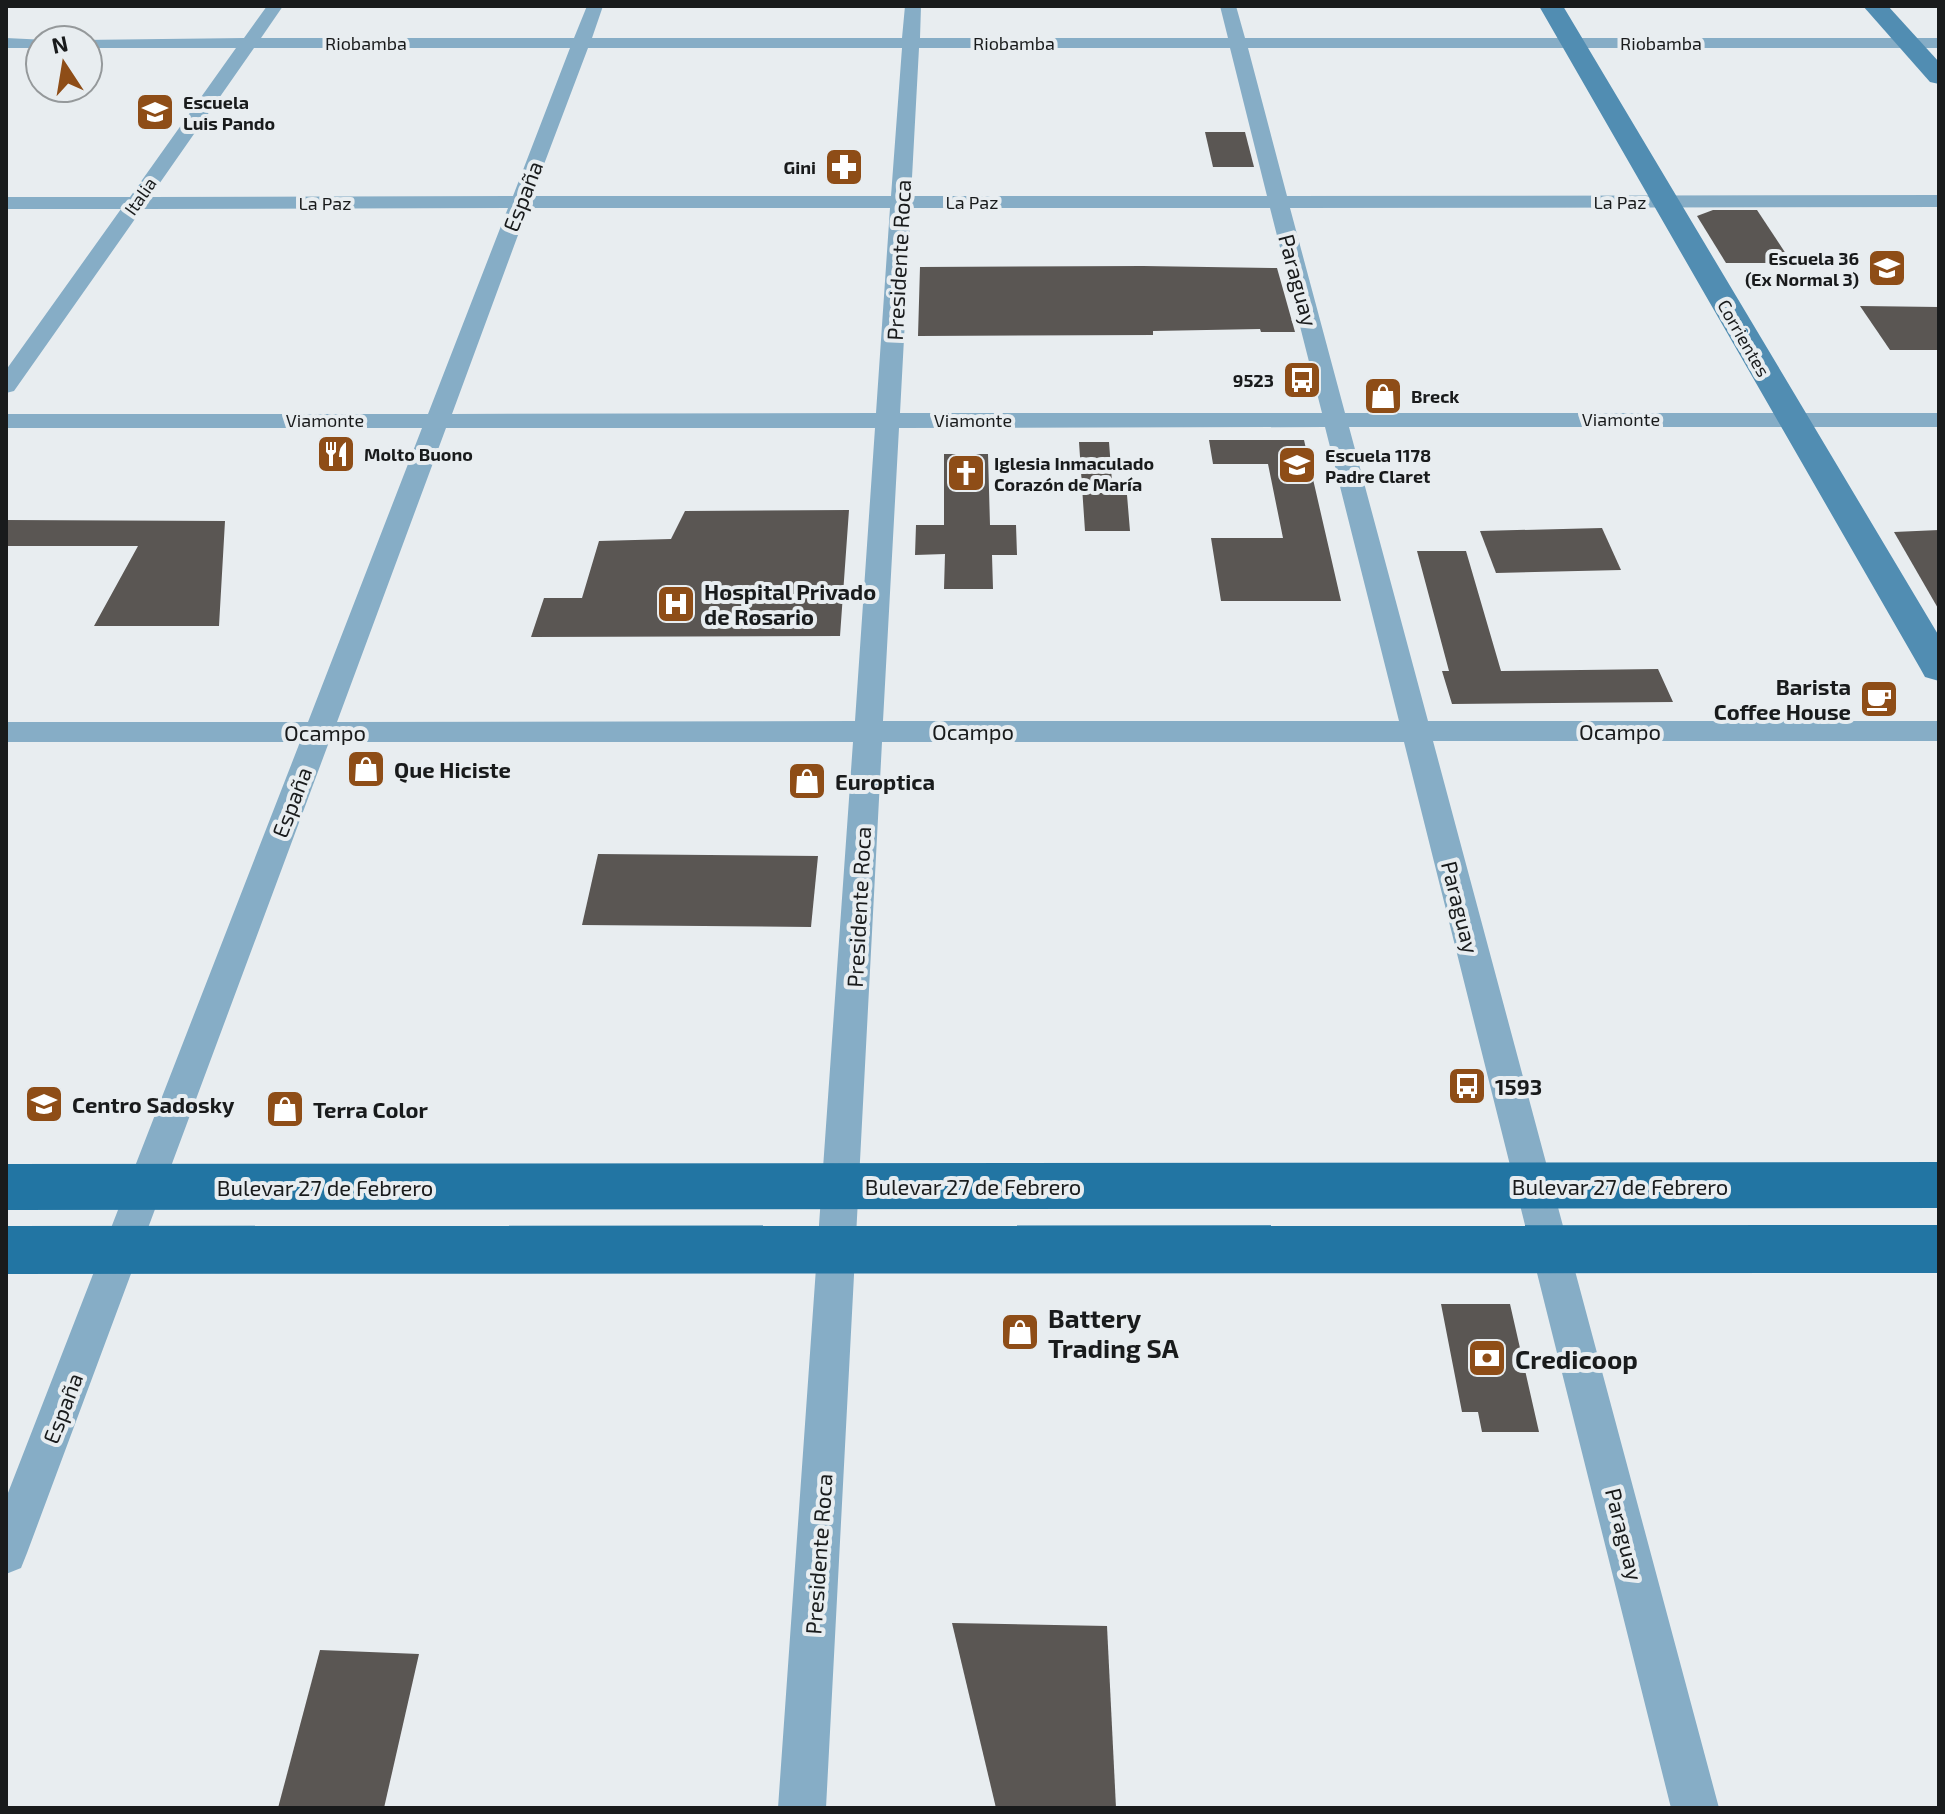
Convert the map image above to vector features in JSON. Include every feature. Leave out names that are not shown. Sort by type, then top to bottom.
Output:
[{"type":"main road","name":"Corrientes","points":[[1551,6],[1939,668]]},
{"type":"main road","points":[[1875,6],[1939,77]]},
{"type":"main road","name":"Bulevar 27 de Febrero","points":[[6,1187],[1939,1185]]},
{"type":"main road","points":[[6,1250],[1939,1249]]},
{"type":"street","name":"Italia","points":[[6,386],[275,6]]},
{"type":"street","name":"España","points":[[6,1553],[595,6]]},
{"type":"street","name":"Presidente Roca","points":[[802,1808],[913,6]]},
{"type":"street","name":"Paraguay","points":[[1228,6],[1695,1808]]},
{"type":"street","name":"Riobamba","points":[[104,43],[1939,43]]},
{"type":"street","name":"La Paz","points":[[6,203],[1939,201]]},
{"type":"street","name":"Viamonte","points":[[6,421],[1939,420]]},
{"type":"street","name":"Ocampo","points":[[6,732],[1939,731]]},
{"type":"building","points":[[1205,132],[1245,132],[1254,167],[1213,167]]},
{"type":"building","points":[[1713,210],[1757,210],[1792,263],[1726,263],[1697,216]]},
{"type":"building","points":[[920,267],[1277,268],[1295,332],[1261,332],[1260,329],[1153,331],[1153,335],[918,336]]},
{"type":"building","points":[[1860,306],[1939,307],[1939,350],[1890,350]]},
{"type":"building","points":[[1209,440],[1304,440],[1341,601],[1221,601],[1211,538],[1283,538],[1268,464],[1213,464]]},
{"type":"building","points":[[1079,442],[1109,442],[1113,495],[1127,495],[1130,531],[1085,531]]},
{"type":"building","points":[[944,454],[988,454],[990,525],[1016,525],[1017,555],[992,555],[993,589],[944,589],[945,554],[915,555],[916,525],[944,525]]},
{"type":"building","name":"Hospital Privado de Rosario","points":[[849,510],[840,636],[531,637],[544,598],[582,598],[599,541],[671,539],[685,511]]},
{"type":"building","points":[[6,520],[225,521],[219,626],[94,626],[138,546],[6,546]]},
{"type":"building","points":[[1602,528],[1621,570],[1496,573],[1480,531]]},
{"type":"building","points":[[1939,530],[1939,610],[1894,532]]},
{"type":"building","points":[[1417,551],[1466,551],[1501,671],[1658,669],[1673,702],[1452,704],[1442,671],[1449,671]]},
{"type":"building","points":[[598,854],[818,856],[811,927],[582,925]]},
{"type":"building","name":"Credicoop","points":[[1441,1304],[1510,1304],[1539,1432],[1482,1432],[1478,1412],[1462,1412]]},
{"type":"building","points":[[952,1623],[1107,1626],[1116,1808],[996,1808]]},
{"type":"building","points":[[320,1650],[419,1654],[384,1808],[278,1808]]},
{"type":"place","name":"Escuela Luis Pando","points":[[155,112]]},
{"type":"place","name":"Gini","points":[[844,167]]},
{"type":"place","name":"Escuela 36 (Ex Normal 3)","points":[[1887,268]]},
{"type":"place","name":"9523","points":[[1302,380]]},
{"type":"place","name":"Breck","points":[[1383,396]]},
{"type":"place","name":"Molto Buono","points":[[336,454]]},
{"type":"place","name":"Escuela 1178 Padre Claret","points":[[1297,465]]},
{"type":"place","name":"Iglesia Inmaculado Corazón de María","points":[[966,473]]},
{"type":"place","name":"Hospital Privado de Rosario","points":[[676,604]]},
{"type":"place","name":"Barista Coffee House","points":[[1879,699]]},
{"type":"place","name":"Que Hiciste","points":[[366,769]]},
{"type":"place","name":"Europtica","points":[[807,781]]},
{"type":"place","name":"1593","points":[[1467,1086]]},
{"type":"place","name":"Centro Sadosky","points":[[44,1104]]},
{"type":"place","name":"Terra Color","points":[[285,1109]]},
{"type":"place","name":"Battery Trading SA","points":[[1020,1332]]},
{"type":"place","name":"Credicoop","points":[[1487,1358]]}]
